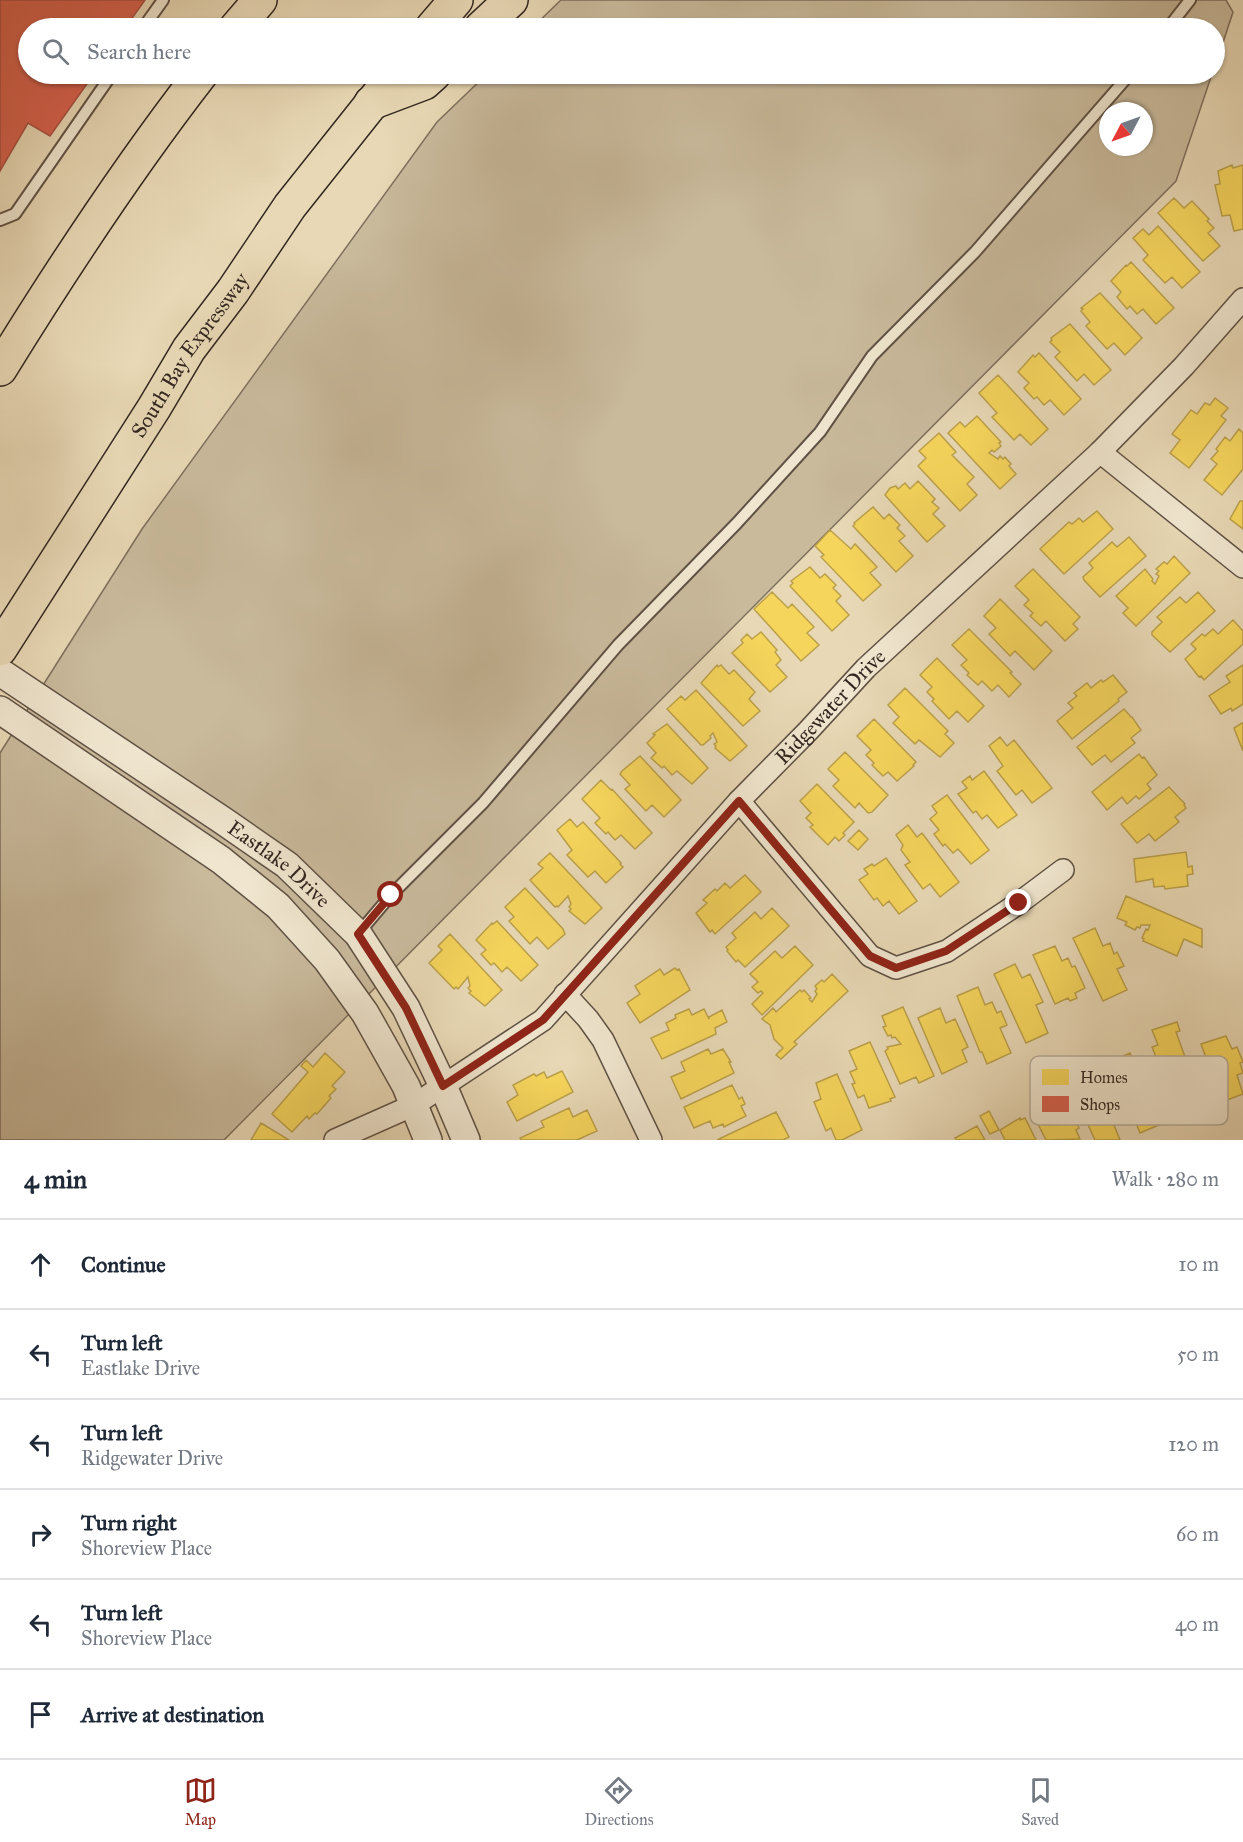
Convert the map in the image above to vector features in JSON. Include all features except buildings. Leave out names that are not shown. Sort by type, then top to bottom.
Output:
[{"type":"highway","points":[[245,18],[260,0]]},
{"type":"highway","points":[[441,18],[456,0]]},
{"type":"highway","points":[[492,18],[511,0]]},
{"type":"highway","points":[[0,369],[90,227],[194,84]]},
{"type":"highway","name":"South Bay Expressway","points":[[0,649],[154,408],[189,349],[233,291],[290,206],[387,84]]},
{"type":"highway","points":[[370,104],[421,84]]},
{"type":"street","name":"Ridgewater Drive","points":[[335,1140],[414,1105],[543,1020],[739,801],[866,668],[1100,452],[1184,366],[1243,299]]},
{"type":"street","points":[[1100,452],[1243,567]]},
{"type":"street","name":"Eastlake Drive","points":[[0,672],[287,865],[358,934],[406,1008],[466,1140]]},
{"type":"street","name":"Eastlake Drive","points":[[0,710],[221,860],[250,882],[291,919],[347,986],[406,1086],[428,1140]]},
{"type":"street","points":[[739,801],[870,956],[896,968],[946,951],[1019,903],[1063,870]]},
{"type":"street","points":[[565,994],[603,1040],[651,1140]]},
{"type":"lane","points":[[150,18],[163,0]]},
{"type":"lane","points":[[1176,18],[1190,0]]},
{"type":"lane","points":[[0,220],[15,214],[105,84]]},
{"type":"lane","points":[[358,934],[391,895],[483,803],[618,645],[737,523],[820,432],[872,356],[975,252],[1122,84]]},
{"type":"shaded area","points":[[561,0],[1226,0],[1233,12],[1225,36],[1225,18],[542,18]]},
{"type":"shaded area","points":[[477,84],[1209,84],[1176,181],[224,1140],[0,1140],[0,753],[142,529],[437,122]]},
{"type":"route","points":[[391,895],[358,934],[406,1008],[443,1086],[543,1020],[739,801],[870,956],[896,968],[946,951],[1019,903]]}]
